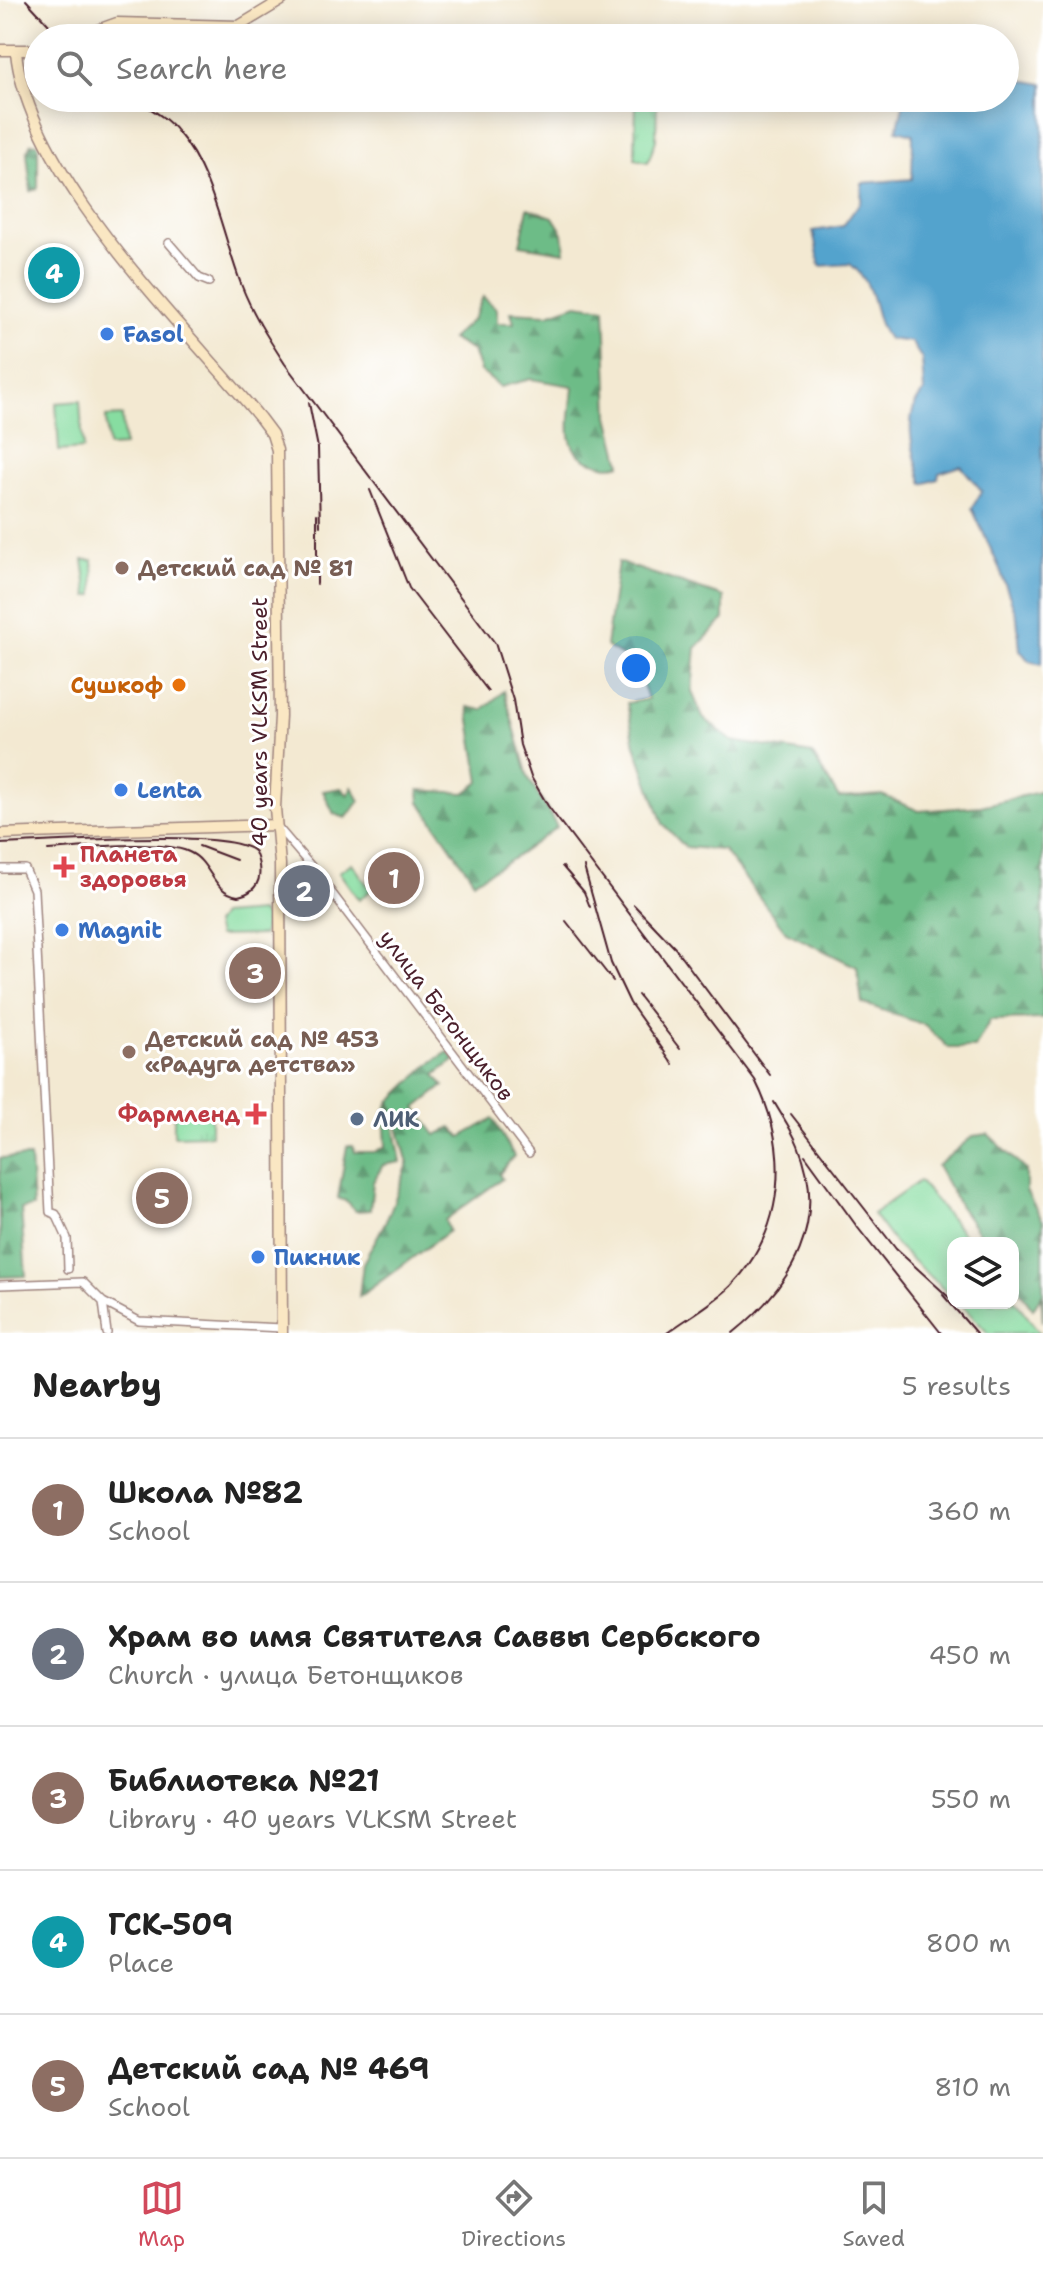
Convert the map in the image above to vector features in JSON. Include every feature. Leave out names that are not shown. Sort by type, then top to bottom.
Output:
[{"type":"main road","points":[[242,24],[282,0]]},
{"type":"main road","points":[[114,24],[158,24]]},
{"type":"main road","points":[[0,50],[24,51]]},
{"type":"main road","name":"40 years VLKSM Street","points":[[16,52],[24,80]]},
{"type":"main road","name":"40 years VLKSM Street","points":[[34,112],[74,191],[107,237],[272,434],[277,450],[276,825],[280,864],[282,1330]]},
{"type":"main road","points":[[0,834],[276,825]]},
{"type":"street","points":[[169,243],[199,278],[209,282]]},
{"type":"street","name":"улица Бетонщиков","points":[[276,825],[316,872],[529,1153]]},
{"type":"street","points":[[0,869],[25,869],[34,890],[50,1212],[56,1214],[67,1238],[68,1269]]},
{"type":"street","points":[[0,1285],[83,1282],[103,1302],[139,1321],[282,1330]]},
{"type":"street","points":[[103,1302],[107,1333]]},
{"type":"green space","points":[[636,112],[657,112],[656,140],[648,162],[635,159]]},
{"type":"green space","points":[[31,143],[38,144],[38,188],[31,191],[27,152]]},
{"type":"green space","points":[[528,208],[553,217],[563,233],[565,252],[520,245]]},
{"type":"green space","points":[[483,297],[497,309],[497,323],[514,323],[511,312],[548,314],[577,304],[605,308],[609,416],[621,464],[609,466],[594,462],[580,456],[574,448],[570,429],[573,386],[531,379],[500,387],[480,371],[473,351],[451,339],[473,319]]},
{"type":"green space","points":[[80,401],[83,449],[59,451],[56,403]]},
{"type":"green space","points":[[122,416],[124,446],[108,447],[106,417]]},
{"type":"green space","points":[[83,560],[93,560],[94,595],[88,596]]},
{"type":"green space","points":[[618,562],[724,597],[724,619],[696,648],[692,692],[703,718],[732,741],[812,754],[839,798],[882,795],[919,811],[981,806],[1043,791],[1043,1019],[990,1020],[975,1048],[949,1048],[925,1025],[862,1003],[857,967],[786,932],[723,850],[685,847],[663,824],[635,745],[627,703],[648,699],[636,664],[606,646]]},
{"type":"green space","points":[[504,691],[528,777],[557,827],[514,858],[474,881],[420,802],[419,790],[465,793],[480,782],[468,707],[482,710]]},
{"type":"green space","points":[[352,787],[360,801],[346,818],[334,814],[323,791],[341,788],[348,795]]},
{"type":"green space","points":[[352,863],[371,890],[359,900],[339,872]]},
{"type":"green space","points":[[260,912],[266,918],[263,935],[218,936],[215,924],[221,915]]},
{"type":"green space","points":[[448,1052],[455,1060],[435,1075],[444,1086],[416,1108],[436,1135],[452,1128],[461,1137],[493,1119],[514,1156],[499,1174],[502,1179],[445,1220],[449,1231],[359,1297],[363,1263],[388,1217],[408,1164],[391,1101],[428,1065]]},
{"type":"green space","points":[[390,1102],[401,1162],[383,1165],[373,1182],[370,1210],[355,1211],[348,1202],[338,1198],[347,1146],[353,1146],[355,1152],[375,1152],[386,1146],[384,1113]]},
{"type":"green space","points":[[174,1108],[211,1108],[211,1135],[174,1136]]},
{"type":"green space","points":[[988,1134],[1026,1170],[1026,1191],[1043,1221],[1043,1322],[1041,1296],[1033,1309],[1019,1290],[1019,1237],[982,1237],[937,1166],[973,1136]]},
{"type":"green space","points":[[30,1157],[33,1207],[21,1209],[26,1276],[0,1277],[0,1158]]},
{"type":"green space","points":[[919,1181],[966,1237],[947,1237],[947,1292],[896,1245],[873,1214]]},
{"type":"green space","points":[[1019,1306],[1040,1333],[988,1333],[966,1309],[1019,1309]]},
{"type":"water","points":[[1019,81],[1043,84],[1042,664],[1029,661],[1020,650],[1017,617],[972,508],[982,491],[961,466],[939,473],[938,479],[923,484],[911,436],[912,413],[924,392],[922,359],[911,342],[888,339],[866,282],[850,264],[820,266],[813,231],[843,226],[861,201],[862,183],[912,179],[913,134],[897,130],[902,112],[1019,112]]},
{"type":"tram line","points":[[0,844],[134,838],[211,840],[239,844],[255,852],[259,873],[252,890],[238,896],[222,889],[197,857],[176,848],[121,845],[48,850]]},
{"type":"tram line","points":[[199,846],[236,860]]},
{"type":"railway","points":[[26,0],[48,24]]},
{"type":"railway","points":[[155,112],[173,126],[200,165],[245,295],[285,364],[495,643],[513,700],[520,745],[531,777],[548,806],[755,1080],[766,1106],[774,1133],[777,1188],[763,1239],[749,1264],[731,1286],[667,1333]]},
{"type":"railway","points":[[309,403],[318,448],[320,526]]},
{"type":"railway","points":[[370,490],[409,588],[488,691]]},
{"type":"railway","points":[[317,514],[317,584]]},
{"type":"railway","points":[[562,866],[584,892],[590,907]]},
{"type":"railway","points":[[584,867],[611,963],[630,1003],[673,1064]]},
{"type":"railway","points":[[634,905],[675,948],[770,1075]]},
{"type":"railway","points":[[566,921],[613,981]]},
{"type":"railway","points":[[638,995],[680,1049]]},
{"type":"railway","points":[[733,1333],[773,1294],[788,1273],[800,1250],[807,1226],[807,1173],[796,1139],[774,1102]]},
{"type":"railway","points":[[791,1114],[896,1249],[947,1296]]},
{"type":"railway","points":[[805,1155],[941,1333]]},
{"type":"railway","points":[[943,1295],[976,1333]]},
{"type":"place","name":"ГСК-509","points":[[54,273]]},
{"type":"place","name":"Fasol","points":[[107,334]]},
{"type":"place","name":"Детский сад № 81","points":[[122,568]]},
{"type":"place","name":"Сушкоф","points":[[179,685]]},
{"type":"place","name":"Lenta","points":[[121,790]]},
{"type":"place","name":"Планета здоровья","points":[[64,867]]},
{"type":"place","name":"Школа №82","points":[[394,878]]},
{"type":"place","name":"Храм во имя Святителя Саввы Сербского","points":[[304,891]]},
{"type":"place","name":"Magnit","points":[[62,930]]},
{"type":"place","name":"Библиотека №21","points":[[255,973]]},
{"type":"place","name":"Детский сад № 453 «Радуга детства»","points":[[129,1052]]},
{"type":"place","name":"Фармленд","points":[[256,1114]]},
{"type":"place","name":"ЛИК","points":[[357,1119]]},
{"type":"place","name":"Детский сад № 469","points":[[162,1198]]},
{"type":"place","name":"Пикник","points":[[258,1257]]}]
